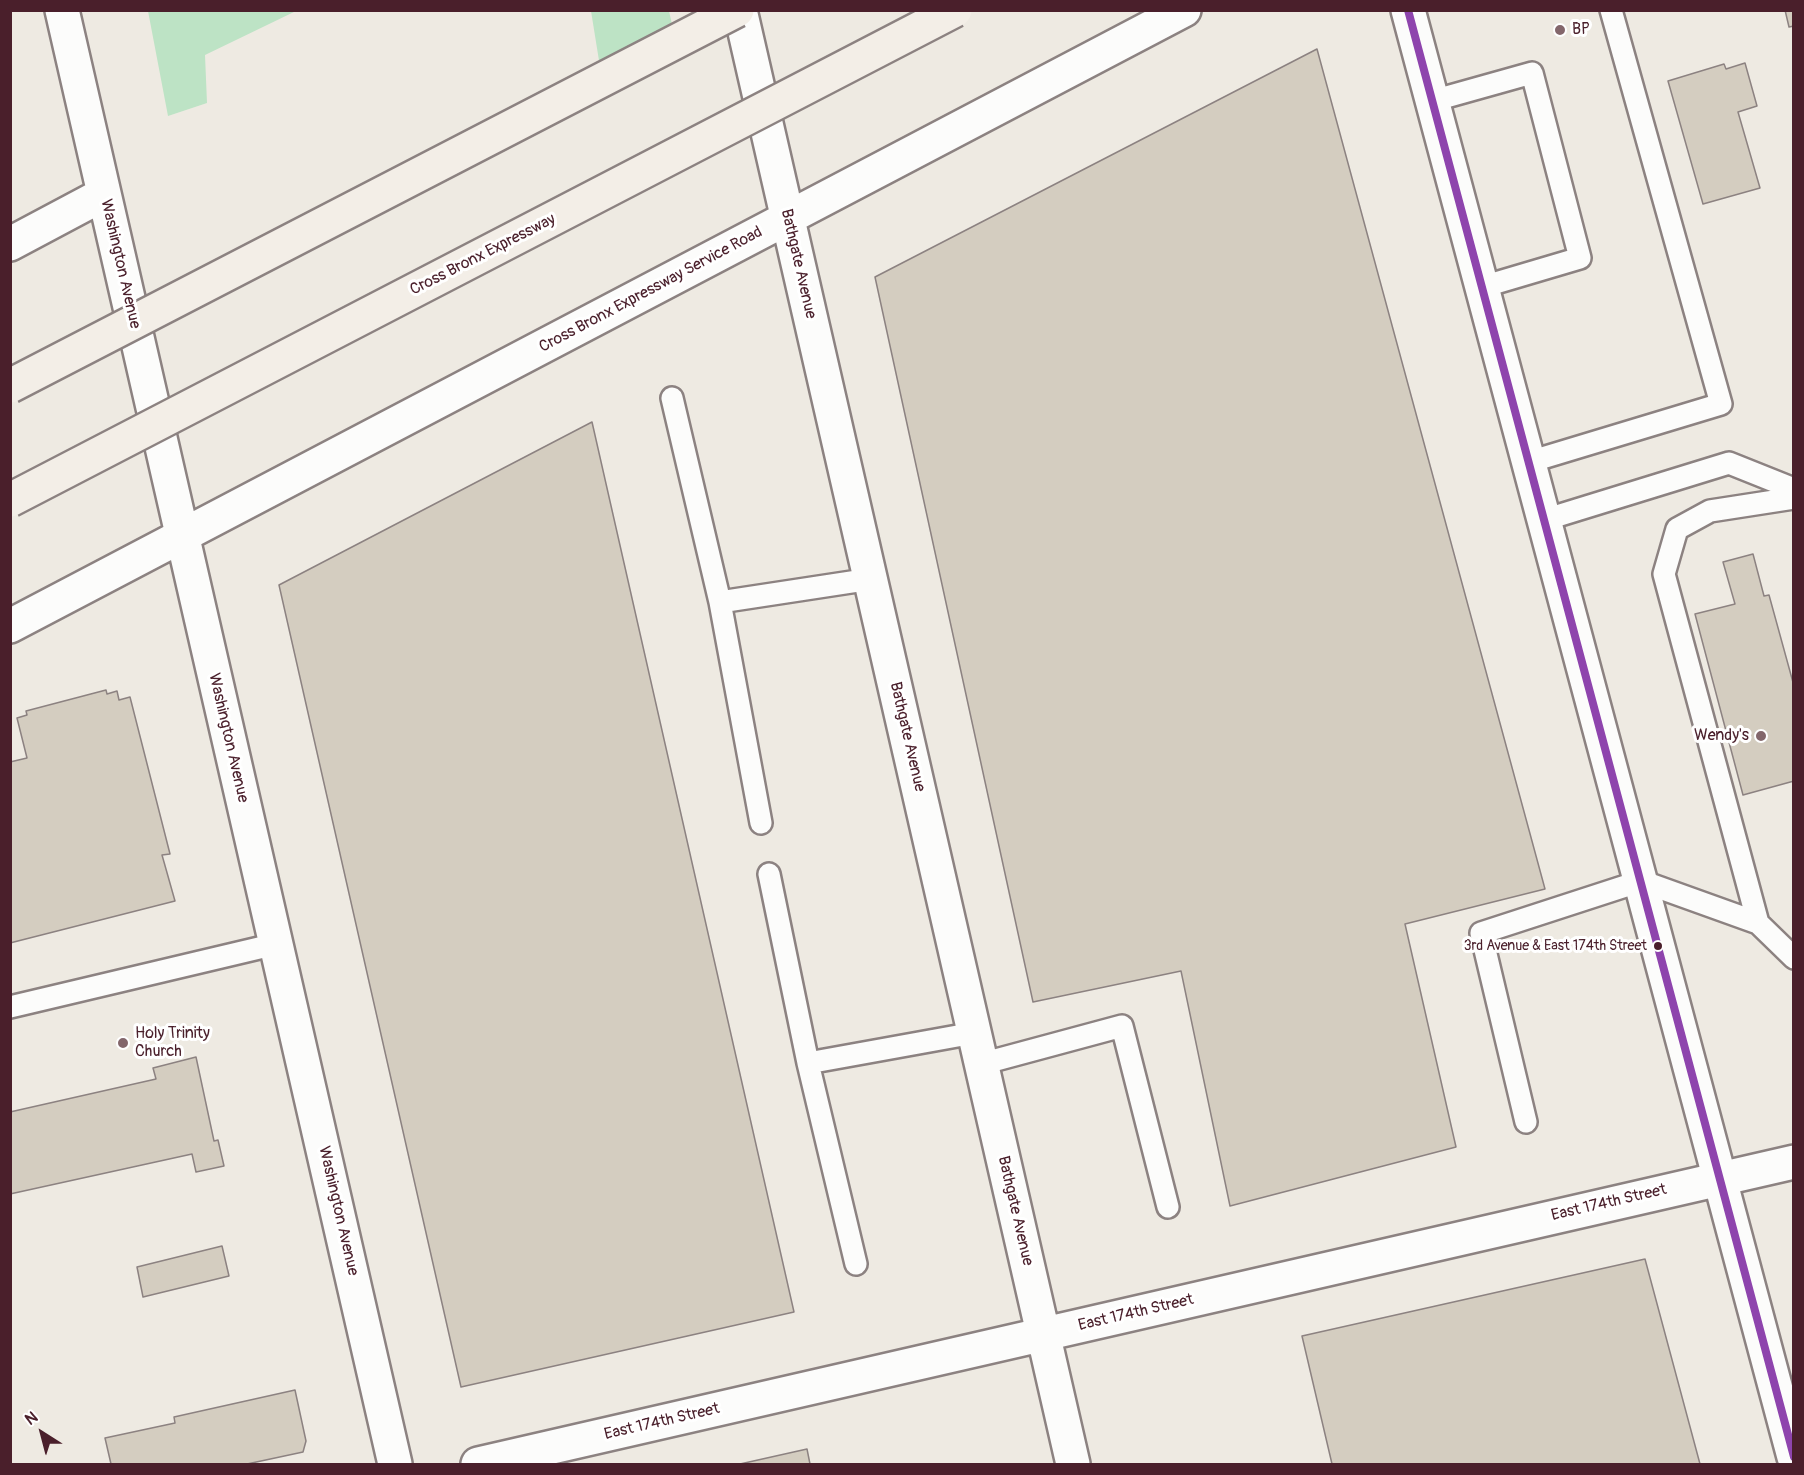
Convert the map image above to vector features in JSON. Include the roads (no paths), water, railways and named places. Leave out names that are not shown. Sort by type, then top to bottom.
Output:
[{"type":"highway","points":[[10,386],[739,10]]},
{"type":"highway","name":"Cross Bronx Expressway","points":[[10,500],[955,10]]},
{"type":"street","name":"Washington Avenue","points":[[62,10],[395,1464]]},
{"type":"street","name":"Bathgate Avenue","points":[[739,10],[1073,1464]]},
{"type":"street","name":"Cross Bronx Expressway Service Road","points":[[10,626],[1184,10]]},
{"type":"street","points":[[1408,10],[1794,1457]]},
{"type":"street","points":[[10,244],[104,194]]},
{"type":"street","name":"East 174th Street","points":[[478,1464],[1794,1162]]},
{"type":"lane","points":[[1529,462],[1721,404],[1611,10]]},
{"type":"lane","points":[[1432,100],[1532,73],[1580,258],[1482,286]]},
{"type":"lane","points":[[672,398],[720,602],[761,823]]},
{"type":"lane","points":[[1544,520],[1729,463],[1794,489]]},
{"type":"lane","points":[[1758,923],[1664,574],[1677,529],[1710,511],[1794,498]]},
{"type":"lane","points":[[720,602],[871,579]]},
{"type":"lane","points":[[769,874],[808,1064],[856,1264]]},
{"type":"lane","points":[[1526,1122],[1481,933],[1641,881],[1758,923],[1794,958]]},
{"type":"lane","points":[[10,1007],[276,944]]},
{"type":"lane","points":[[808,1064],[978,1048],[1122,1026],[1168,1207]]},
{"type":"place","name":"BP","points":[[1560,30]]},
{"type":"place","name":"Wendy's","points":[[1761,736]]},
{"type":"place","name":"3rd Avenue & East 174th Street","points":[[1658,946]]},
{"type":"place","name":"Holy Trinity Church","points":[[123,1043]]}]
